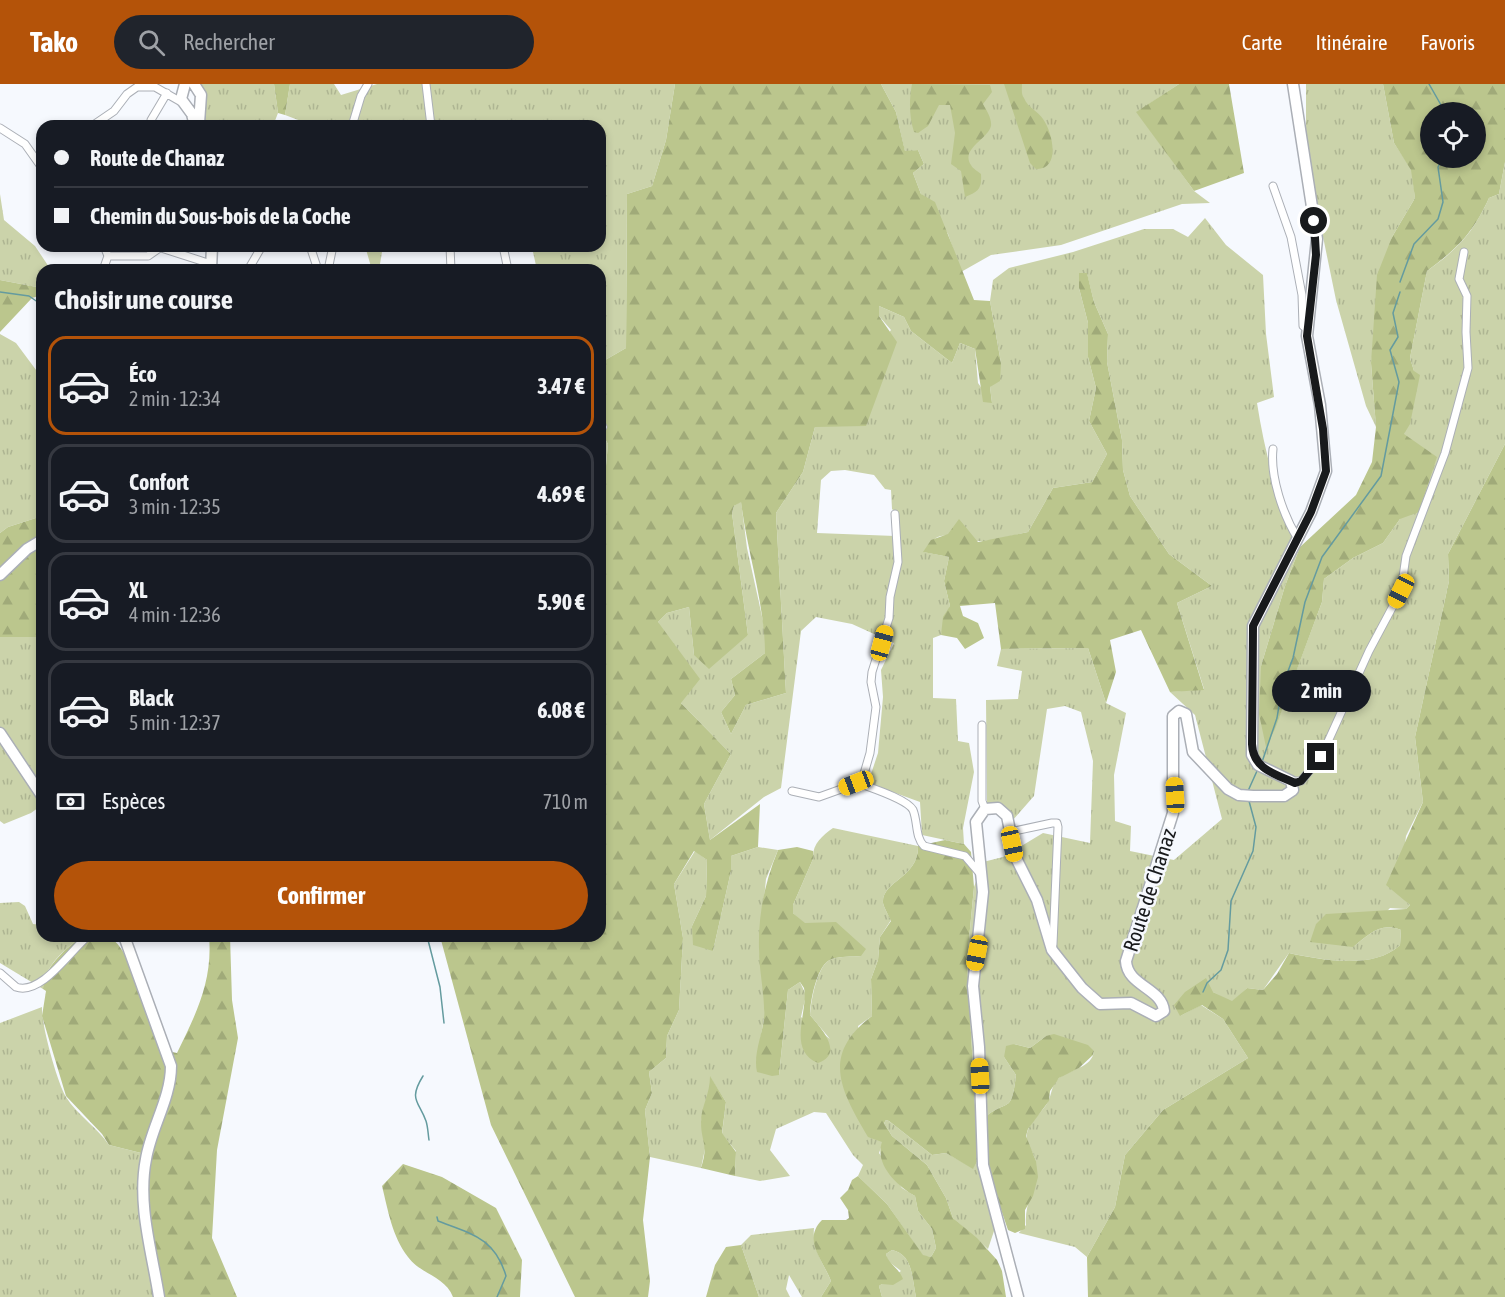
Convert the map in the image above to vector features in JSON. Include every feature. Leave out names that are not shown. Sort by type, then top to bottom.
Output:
[{"type":"street","points":[[354,120],[361,96],[368,84]]},
{"type":"street","points":[[426,84],[430,120]]},
{"type":"street","points":[[1293,84],[1317,239],[1307,329],[1323,429],[1326,471],[1320,493],[1261,607],[1252,639],[1252,755],[1258,765],[1291,781],[1301,781],[1321,757],[1369,651],[1401,591],[1406,556],[1445,453],[1468,368],[1467,296],[1460,279],[1464,252]]},
{"type":"street","points":[[101,120],[114,111],[129,88],[143,86],[167,93],[185,105],[194,106],[199,102]]},
{"type":"street","points":[[188,87],[181,99],[194,120]]},
{"type":"street","points":[[151,120],[167,93],[188,87],[200,93],[198,120]]},
{"type":"street","points":[[0,128],[25,144],[36,160]]},
{"type":"street","points":[[1273,186],[1291,237],[1302,295],[1303,326],[1307,329]]},
{"type":"street","points":[[106,252],[108,256],[106,264]]},
{"type":"street","points":[[108,256],[148,256],[152,252]]},
{"type":"street","points":[[171,252],[203,264]]},
{"type":"street","points":[[1273,449],[1272,466],[1287,517],[1298,539]]},
{"type":"street","points":[[861,784],[868,760],[876,706],[871,682],[872,672],[889,618],[890,597],[898,562],[896,518]]},
{"type":"street","points":[[0,575],[27,549],[36,544]]},
{"type":"street","name":"Route de Chanaz","points":[[985,809],[994,807],[1004,812],[1015,856],[1037,900],[1052,950],[1095,1001],[1109,1005],[1137,1005],[1154,1016],[1164,1011],[1160,999],[1129,974],[1126,961],[1173,813],[1171,728],[1175,713],[1186,714],[1193,752],[1228,789],[1239,795],[1284,796],[1293,790],[1291,781]]},
{"type":"street","points":[[982,725],[982,801],[985,809],[978,817],[975,830],[982,876],[983,904],[973,986],[979,1047],[983,1165],[1018,1297]]},
{"type":"street","points":[[0,733],[36,787]]},
{"type":"street","points":[[792,791],[819,797],[856,783],[907,804],[913,812],[920,841],[931,848],[965,856],[982,876]]},
{"type":"street","points":[[1010,832],[1057,823],[1052,950]]},
{"type":"street","points":[[0,973],[16,987],[34,987],[46,979],[81,942]]},
{"type":"street","points":[[126,942],[171,1066],[170,1080],[150,1140],[144,1170],[146,1221],[159,1297]]},
{"type":"green space","points":[[199,84],[274,84],[278,113],[275,120],[202,120]]},
{"type":"green space","points":[[274,84],[290,84],[285,115],[278,113]]},
{"type":"green space","points":[[290,84],[334,84],[341,95],[377,84],[675,84],[666,140],[652,186],[627,194],[626,348],[606,360],[606,264],[536,264],[533,252],[606,252],[606,120],[298,120],[285,115]]},
{"type":"green space","points":[[675,84],[881,84],[896,112],[905,151],[918,150],[924,164],[913,173],[921,194],[935,202],[974,300],[990,301],[1001,363],[1000,381],[990,387],[992,403],[983,402],[975,349],[960,343],[952,363],[911,331],[904,317],[879,306],[879,316],[897,342],[866,426],[815,427],[803,472],[776,513],[786,693],[746,705],[731,734],[721,712],[735,695],[731,679],[765,653],[759,597],[741,502],[734,506],[732,513],[748,635],[709,669],[694,655],[689,607],[667,613],[658,622],[700,679],[681,703],[731,754],[704,804],[710,840],[760,804],[758,847],[731,856],[731,871],[713,951],[693,945],[692,926],[706,896],[707,860],[694,851],[674,884],[683,938],[679,1010],[667,1036],[666,1058],[649,1072],[652,1093],[645,1110],[650,1157],[643,1220],[650,1281],[648,1297],[575,1297],[491,1125],[442,942],[606,942],[606,466],[608,444],[606,440],[606,360],[626,348],[627,194],[652,186],[666,140]]},
{"type":"green space","points":[[881,84],[1179,84],[1137,112],[1194,191],[1210,203],[1182,204],[1061,245],[991,255],[961,272],[948,234],[921,194],[913,173],[924,164],[918,150],[905,152],[896,112]]},
{"type":"green space","points":[[912,84],[990,85],[992,92],[983,104],[991,126],[969,154],[971,165],[981,174],[980,187],[973,193],[965,197],[961,171],[951,164],[955,133],[950,105],[939,105],[928,126],[918,133],[914,132],[910,108]]},
{"type":"green space","points":[[1004,84],[1022,84],[1022,93],[1026,101],[1047,125],[1053,150],[1049,164],[1044,168],[1036,169],[1030,163]]},
{"type":"green space","points":[[1179,84],[1229,84],[1244,173],[1194,191],[1136,112]]},
{"type":"green space","points":[[1306,84],[1383,84],[1394,143],[1412,170],[1415,198],[1392,237],[1371,363],[1376,427],[1366,406],[1336,300],[1306,154]]},
{"type":"green space","points":[[1383,84],[1505,84],[1505,162],[1499,194],[1489,198],[1464,239],[1427,271],[1410,358],[1414,371],[1420,375],[1410,424],[1404,434],[1437,457],[1419,512],[1400,519],[1383,543],[1353,558],[1324,579],[1322,602],[1275,729],[1266,747],[1259,714],[1261,666],[1285,586],[1300,547],[1356,495],[1372,462],[1376,427],[1371,363],[1377,275],[1392,237],[1415,198],[1411,170],[1394,143]]},
{"type":"green space","points":[[1505,162],[1505,444],[1448,554],[1449,581],[1415,737],[1423,802],[1406,836],[1399,894],[1410,905],[1406,909],[1390,908],[1353,947],[1375,931],[1387,927],[1401,930],[1400,945],[1389,953],[1362,960],[1332,960],[1289,953],[1263,990],[1247,988],[1232,1002],[1213,992],[1180,1016],[1201,1005],[1223,1019],[1248,1058],[1163,1110],[1125,1155],[1115,1207],[1087,1257],[1075,1247],[1019,1233],[1026,1225],[1036,1171],[1035,1159],[1026,1137],[1029,1128],[1048,1102],[1056,1081],[1085,1065],[1094,1051],[1046,1036],[1030,1048],[1014,1044],[1004,1057],[1016,1075],[1010,1101],[984,1118],[1000,1213],[988,1249],[953,1218],[946,1198],[927,1165],[892,1136],[884,1123],[886,1120],[889,1121],[932,1155],[946,1153],[973,1168],[978,1160],[967,960],[974,887],[983,862],[1003,857],[1043,833],[1090,843],[1093,761],[1081,712],[1065,706],[1047,709],[1034,796],[1012,821],[1005,807],[987,805],[986,700],[1018,699],[1022,671],[997,666],[1001,649],[1088,648],[1106,703],[1126,713],[1114,775],[1115,821],[1131,826],[1130,851],[1174,860],[1222,819],[1195,715],[1170,692],[1204,689],[1177,603],[1212,586],[1169,554],[1130,496],[1123,470],[1122,440],[1107,362],[1108,334],[1094,302],[1087,274],[1079,273],[1079,288],[1088,323],[1088,357],[1096,388],[1089,421],[1107,454],[1092,482],[1053,488],[1028,532],[983,541],[941,536],[930,543],[924,552],[949,557],[944,581],[950,606],[941,635],[933,638],[933,698],[956,699],[958,741],[969,743],[974,772],[963,828],[964,844],[922,835],[920,802],[868,783],[878,753],[883,697],[881,670],[894,643],[852,624],[816,617],[801,631],[781,788],[764,797],[710,840],[704,804],[731,754],[681,703],[658,622],[667,613],[689,607],[694,655],[748,635],[732,513],[734,506],[741,501],[747,548],[765,630],[765,653],[731,679],[735,695],[721,712],[731,734],[746,705],[786,693],[776,513],[803,472],[815,427],[891,330],[879,316],[879,306],[904,317],[911,331],[952,363],[960,343],[975,349],[978,383],[992,403],[990,387],[1001,363],[990,301],[993,280],[1009,268],[1073,252],[1144,229],[1173,229],[1188,237],[1205,218],[1226,245],[1263,275],[1266,334],[1274,397],[1257,403],[1273,477],[1300,547],[1285,586],[1261,666],[1279,717],[1322,602],[1324,579],[1353,558],[1383,543],[1400,519],[1404,434],[1414,371],[1410,358],[1427,271],[1464,239],[1471,231],[1489,198],[1499,194]],"holes":[[[845,470],[874,475],[885,489],[891,490],[892,509],[896,513],[895,536],[817,533],[821,480],[831,471]]]},
{"type":"green space","points":[[0,194],[4,220],[35,246],[36,252],[39,252],[47,264],[36,264],[36,287],[0,280]]},
{"type":"green space","points":[[367,252],[382,252],[380,264],[370,264]]},
{"type":"green space","points":[[1079,273],[1087,273],[1094,302],[1108,334],[1107,362],[1122,440],[1123,470],[1130,496],[1169,554],[1212,586],[1177,603],[1204,690],[1170,692],[1141,630],[1110,640],[1116,672],[1106,703],[1088,648],[1001,649],[995,603],[960,606],[963,616],[978,623],[984,638],[965,649],[957,638],[941,635],[943,617],[950,606],[944,581],[949,557],[923,552],[931,540],[948,534],[959,519],[978,542],[1028,532],[1053,488],[1092,482],[1107,454],[1089,421],[1096,388],[1088,357],[1088,323],[1079,288]]},
{"type":"green space","points":[[0,280],[36,287],[36,297],[32,298],[0,332]]},
{"type":"green space","points":[[0,334],[16,343],[36,370],[36,518],[8,527],[0,533]]},
{"type":"green space","points":[[606,440],[608,444],[606,466]]},
{"type":"green space","points":[[1505,444],[1505,1297],[1088,1297],[1087,1257],[1115,1207],[1125,1155],[1163,1110],[1248,1058],[1223,1019],[1202,1005],[1180,1016],[1174,1005],[1185,992],[1206,978],[1213,992],[1232,1001],[1247,988],[1263,990],[1277,974],[1289,953],[1331,960],[1362,960],[1389,953],[1400,945],[1401,930],[1387,927],[1375,931],[1353,947],[1310,942],[1316,924],[1326,914],[1406,909],[1410,905],[1386,885],[1423,802],[1415,737],[1449,581],[1448,554]]},
{"type":"green space","points":[[36,518],[36,637],[0,637],[0,533],[8,527]]},
{"type":"green space","points":[[0,637],[36,637],[36,809],[4,824],[0,821]]},
{"type":"green space","points":[[833,828],[918,846],[917,857],[913,865],[888,889],[884,896],[883,903],[891,920],[880,937],[878,960],[871,979],[872,1016],[858,1026],[880,1139],[883,1142],[879,1153],[902,1188],[915,1196],[918,1211],[932,1229],[936,1248],[931,1257],[923,1256],[887,1204],[858,1176],[863,1165],[853,1155],[826,1113],[814,1112],[776,1129],[770,1150],[790,1176],[760,1181],[735,1176],[736,1151],[722,1134],[726,1102],[710,1077],[710,1093],[701,1121],[706,1144],[701,1168],[650,1157],[645,1110],[652,1093],[649,1072],[666,1058],[667,1036],[679,1010],[683,938],[674,884],[695,851],[707,860],[706,896],[692,926],[713,951],[731,871],[731,856],[758,847],[778,850],[766,879],[759,949],[764,987],[764,1018],[756,1064],[779,1075],[788,990],[800,982],[806,995],[801,1017],[830,1039],[810,1015],[813,993],[819,975],[822,968],[832,959],[861,956],[836,923],[805,924],[793,913],[793,905],[813,859],[814,849],[822,837]]},
{"type":"green space","points":[[945,840],[964,844],[971,852],[974,887],[967,960],[978,1160],[973,1169],[946,1153],[932,1155],[889,1121],[886,1120],[884,1123],[892,1136],[927,1165],[946,1198],[953,1218],[977,1238],[997,1260],[1002,1271],[1006,1297],[916,1297],[908,1262],[899,1252],[892,1250],[886,1254],[887,1258],[903,1279],[893,1285],[879,1286],[882,1297],[821,1297],[831,1281],[814,1243],[816,1228],[822,1220],[849,1218],[848,1210],[840,1198],[848,1190],[852,1180],[858,1176],[887,1204],[923,1255],[931,1257],[936,1248],[932,1229],[918,1211],[915,1196],[901,1186],[884,1166],[880,1150],[882,1142],[868,1137],[850,1104],[840,1074],[841,1059],[846,1045],[856,1031],[872,1016],[871,979],[878,960],[880,937],[891,921],[883,903],[884,896],[888,889],[913,865],[917,857],[918,846]]},
{"type":"green space","points":[[797,847],[813,851],[813,859],[793,905],[793,913],[805,923],[836,922],[866,949],[861,956],[832,959],[818,975],[810,1015],[828,1040],[830,1054],[818,1063],[808,1057],[801,1040],[804,988],[800,982],[788,990],[779,1075],[772,1076],[757,1072],[756,1066],[764,1018],[759,958],[761,911],[769,874],[778,850]]},
{"type":"green space","points":[[19,902],[25,906],[33,924],[36,924],[36,942],[75,942],[51,965],[44,980],[43,989],[0,963],[0,903]]},
{"type":"green space","points":[[75,942],[115,942],[134,974],[162,1050],[177,1053],[202,997],[206,983],[209,942],[230,942],[232,1000],[238,1038],[217,1150],[212,1238],[237,1297],[158,1297],[141,1153],[109,1145],[102,1134],[66,1096],[42,1016],[46,991],[43,989],[44,981],[51,966]]},
{"type":"green space","points":[[42,1007],[50,1053],[66,1097],[109,1145],[141,1153],[158,1297],[0,1297],[0,1023]]},
{"type":"green space","points":[[1054,1034],[1088,1045],[1094,1051],[1093,1055],[1079,1068],[1059,1078],[1050,1091],[1049,1101],[1028,1129],[1026,1136],[1036,1161],[1038,1177],[1033,1196],[1025,1210],[1025,1229],[1015,1233],[1008,1230],[990,1177],[984,1118],[1008,1104],[1012,1096],[1016,1075],[1004,1057],[1006,1046],[1014,1044],[1030,1048],[1046,1036]]},
{"type":"green space","points":[[710,1076],[726,1102],[722,1133],[736,1152],[735,1176],[701,1168],[705,1148],[701,1116],[709,1089]]},
{"type":"green space","points":[[403,1164],[442,1177],[496,1208],[522,1260],[520,1297],[453,1297],[444,1284],[413,1263],[394,1232],[382,1186]]},
{"type":"green space","points":[[814,1228],[816,1249],[831,1281],[821,1297],[802,1297],[789,1275],[786,1289],[790,1297],[759,1297],[741,1245],[751,1235]]},
{"type":"green space","points":[[741,1245],[759,1297],[706,1297],[715,1265],[726,1247]]},
{"type":"green space","points":[[892,1250],[899,1252],[908,1262],[916,1297],[882,1297],[879,1286],[901,1271],[888,1261],[886,1254]]},
{"type":"waterway","points":[[1429,84],[1439,102]]},
{"type":"waterway","points":[[1400,282],[1414,244],[1438,219],[1443,202],[1438,168]]},
{"type":"waterway","points":[[0,292],[29,296],[36,301]]},
{"type":"waterway","points":[[1262,762],[1277,718],[1282,687],[1293,658],[1305,602],[1322,557],[1381,476],[1399,382],[1390,350],[1398,337],[1393,313],[1400,292]]},
{"type":"waterway","points":[[1248,791],[1257,771]]},
{"type":"waterway","points":[[1203,992],[1207,983],[1221,970],[1228,950],[1231,901],[1253,851],[1256,827],[1249,801]]},
{"type":"waterway","points":[[429,942],[440,987],[444,1023]]},
{"type":"waterway","points":[[423,1076],[416,1090],[416,1100],[426,1121],[429,1140]]},
{"type":"waterway","points":[[437,1217],[438,1221],[481,1239],[496,1253],[506,1276],[497,1297]]},
{"type":"route","points":[[1314,221],[1317,239],[1307,336],[1316,375],[1326,471],[1311,512],[1253,626],[1252,755],[1258,765],[1295,783],[1301,781],[1321,757]]}]
